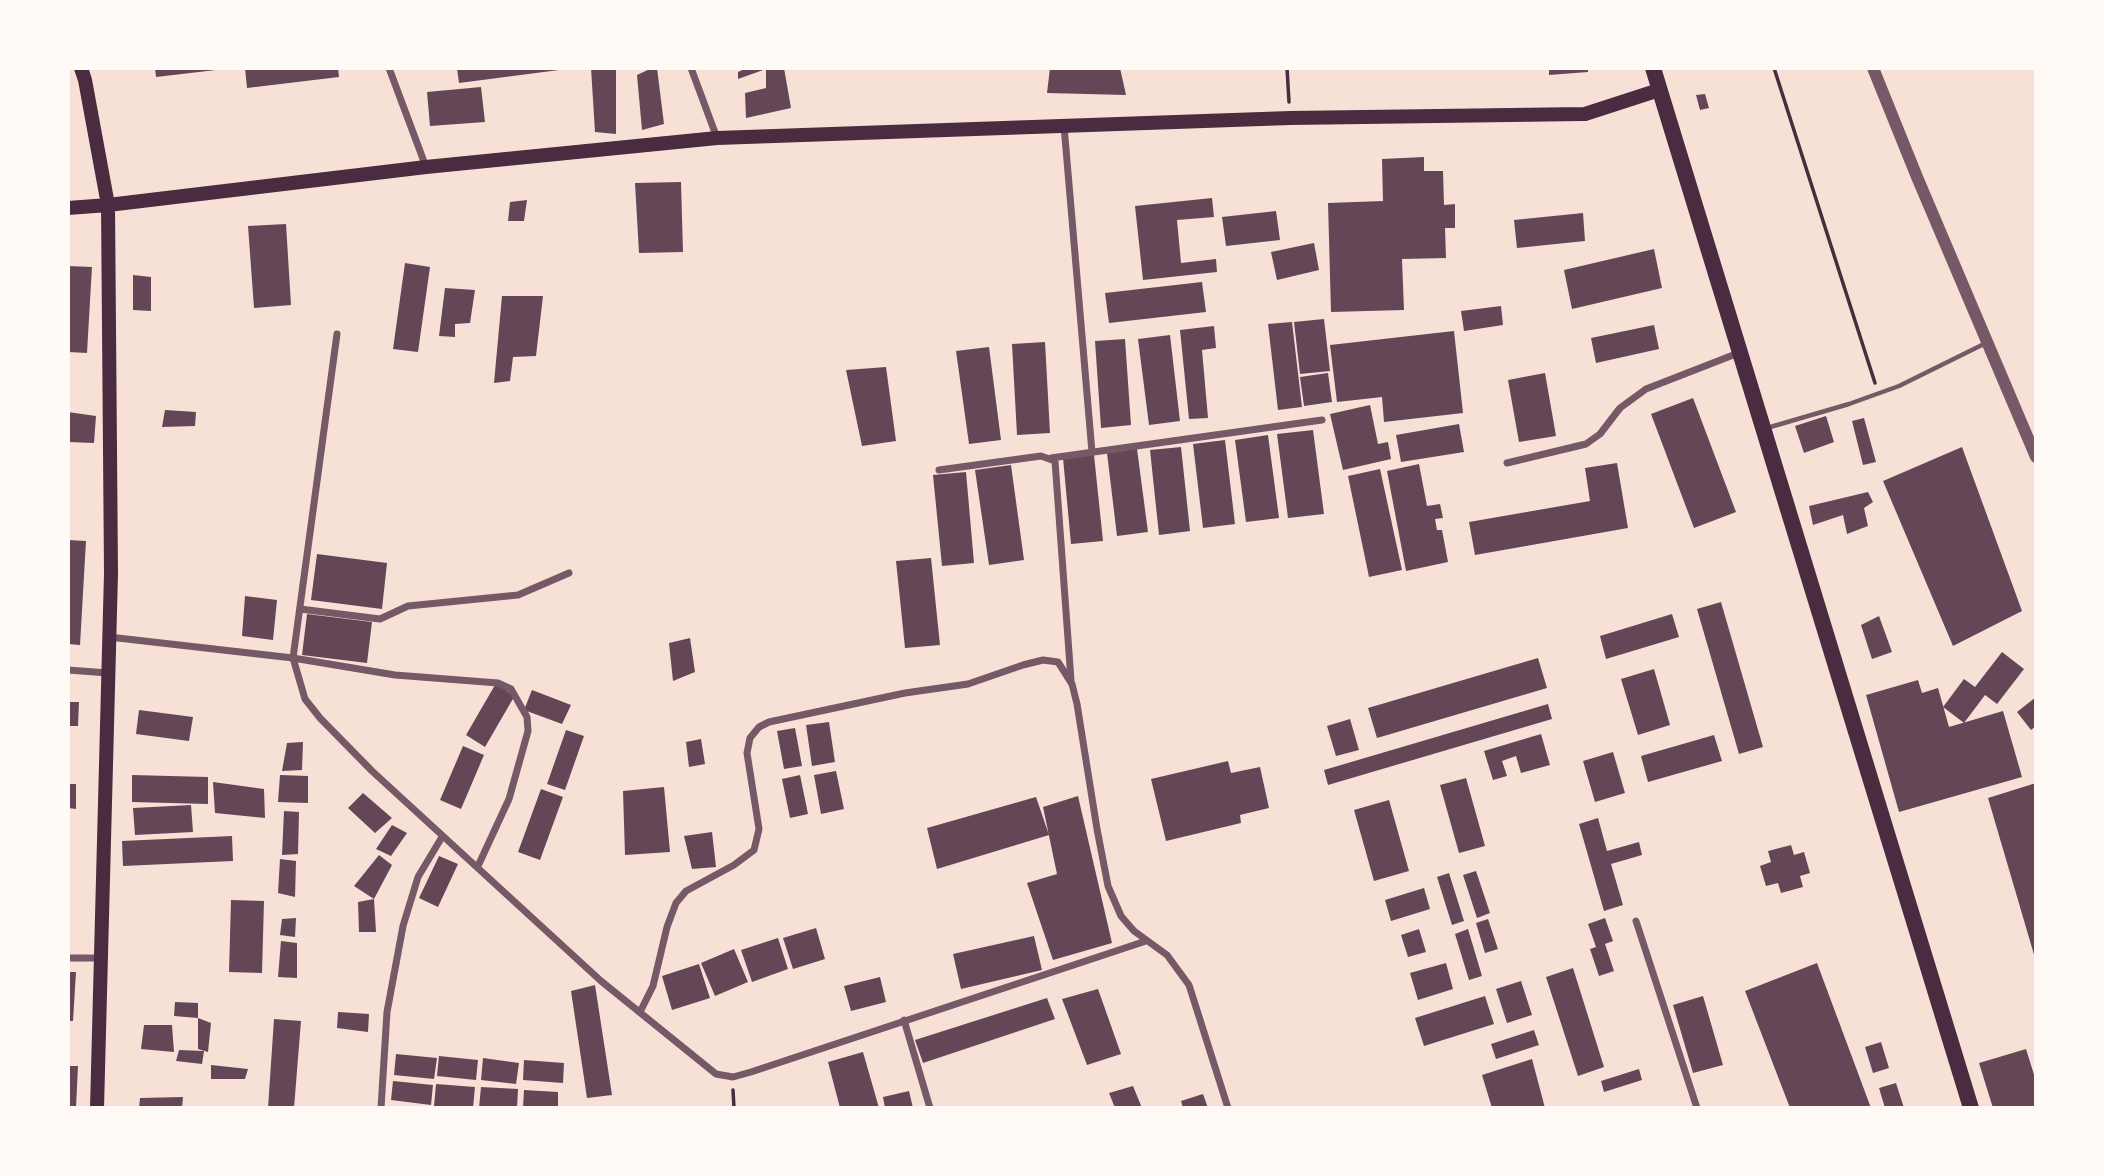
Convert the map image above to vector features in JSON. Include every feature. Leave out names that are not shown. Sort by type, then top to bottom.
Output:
[{"type":"main road","points":[[81,68],[108,205],[111,573],[97,1108]]},
{"type":"main road","points":[[1653,68],[1971,1108]]},
{"type":"main road","points":[[68,208],[426,167],[717,138],[1290,118],[1585,114],[1659,90]]},
{"type":"street","points":[[389,68],[426,167]]},
{"type":"street","points":[[691,68],[717,138]]},
{"type":"street","points":[[1873,68],[2036,457]]},
{"type":"street","points":[[1065,126],[1092,452]]},
{"type":"street","points":[[337,334],[293,658],[306,698],[320,718],[442,837],[478,866],[601,981],[704,1066],[716,1074],[733,1077],[1146,942]]},
{"type":"street","points":[[1507,463],[1586,444],[1600,434],[1620,408],[1646,388],[1741,351]]},
{"type":"street","points":[[1050,458],[1322,420]]},
{"type":"street","points":[[939,470],[1041,456],[1055,461],[1072,684],[1108,887],[1121,916],[1133,931],[1167,955],[1189,985],[1228,1108]]},
{"type":"street","points":[[300,609],[384,618],[408,606],[518,595],[569,573]]},
{"type":"street","points":[[110,637],[293,658],[395,675],[498,683],[511,689],[527,717],[528,731],[509,799],[478,866]]},
{"type":"street","points":[[640,1013],[653,986],[676,902],[687,891],[734,865],[754,850],[759,829],[747,753],[750,738],[759,727],[769,722],[891,696],[968,684],[1043,660],[1058,662],[1072,684]]},
{"type":"street","points":[[68,670],[108,673]]},
{"type":"street","points":[[381,1108],[387,1012],[403,926],[418,877],[442,837]]},
{"type":"street","points":[[1636,921],[1697,1108]]},
{"type":"street","points":[[68,958],[100,958]]},
{"type":"street","points":[[904,1020],[930,1108]]},
{"type":"lane","points":[[1765,429],[1899,386],[1987,343]]},
{"type":"path","points":[[1287,68],[1290,118]]},
{"type":"path","points":[[1774,68],[1879,393]]},
{"type":"path","points":[[733,1077],[734,1108]]},
{"type":"building","points":[[155,68],[216,68],[216,70],[156,77]]},
{"type":"building","points":[[245,68],[338,68],[339,77],[247,88]]},
{"type":"building","points":[[457,68],[559,68],[559,70],[459,83]]},
{"type":"building","points":[[591,68],[616,68],[616,134],[595,132]]},
{"type":"building","points":[[657,68],[664,124],[642,130],[637,75]]},
{"type":"building","points":[[747,68],[784,68],[791,108],[746,118],[745,93],[766,88],[766,69],[738,79],[738,72]]},
{"type":"building","points":[[1050,68],[1120,68],[1126,95],[1047,93]]},
{"type":"building","points":[[1549,68],[1588,68],[1588,72],[1549,75]]},
{"type":"building","points":[[481,87],[485,122],[430,126],[427,92]]},
{"type":"building","points":[[1705,94],[1709,108],[1700,110],[1696,95]]},
{"type":"building","points":[[1424,157],[1424,171],[1443,171],[1444,205],[1455,204],[1455,228],[1445,228],[1446,258],[1402,259],[1404,310],[1331,312],[1328,203],[1383,201],[1382,159]]},
{"type":"building","points":[[681,182],[683,252],[639,253],[635,183]]},
{"type":"building","points":[[1212,198],[1214,217],[1177,220],[1181,263],[1216,259],[1217,272],[1143,280],[1135,206]]},
{"type":"building","points":[[527,200],[524,221],[508,221],[510,202]]},
{"type":"building","points":[[1276,211],[1280,240],[1226,246],[1222,217]]},
{"type":"building","points":[[1583,213],[1585,241],[1517,248],[1514,220]]},
{"type":"building","points":[[286,224],[291,305],[254,308],[248,226]]},
{"type":"building","points":[[1314,243],[1319,270],[1277,280],[1271,252]]},
{"type":"building","points":[[1654,249],[1662,288],[1572,309],[1564,270]]},
{"type":"building","points":[[405,263],[430,267],[418,352],[393,349]]},
{"type":"building","points":[[68,266],[92,267],[87,353],[68,352]]},
{"type":"building","points":[[133,275],[151,277],[151,311],[133,310]]},
{"type":"building","points":[[1202,282],[1206,312],[1109,323],[1105,293]]},
{"type":"building","points":[[445,288],[475,290],[470,323],[455,324],[455,337],[439,336]]},
{"type":"building","points":[[502,296],[543,296],[536,356],[513,357],[510,381],[494,383]]},
{"type":"building","points":[[1501,306],[1503,325],[1464,331],[1461,311]]},
{"type":"building","points":[[1324,319],[1330,371],[1300,374],[1294,322]]},
{"type":"building","points":[[1292,322],[1302,407],[1278,410],[1268,324]]},
{"type":"building","points":[[1654,325],[1659,349],[1596,363],[1591,338]]},
{"type":"building","points":[[1214,326],[1216,348],[1202,350],[1208,418],[1189,419],[1180,330]]},
{"type":"building","points":[[1454,331],[1463,413],[1384,422],[1382,397],[1337,402],[1330,345]]},
{"type":"building","points":[[1170,335],[1180,421],[1149,425],[1138,339]]},
{"type":"building","points":[[1125,339],[1131,425],[1101,428],[1095,341]]},
{"type":"building","points":[[1045,342],[1050,433],[1017,435],[1012,344]]},
{"type":"building","points":[[989,347],[1001,440],[969,444],[956,351]]},
{"type":"building","points":[[886,367],[896,441],[862,446],[846,370]]},
{"type":"building","points":[[1328,373],[1332,402],[1304,406],[1300,377]]},
{"type":"building","points":[[1545,373],[1556,436],[1519,442],[1508,380]]},
{"type":"building","points":[[1693,398],[1736,512],[1694,528],[1651,414]]},
{"type":"building","points":[[1370,405],[1378,444],[1388,442],[1391,459],[1343,470],[1330,414]]},
{"type":"building","points":[[165,410],[196,412],[195,426],[162,427]]},
{"type":"building","points":[[68,412],[96,416],[94,443],[68,442]]},
{"type":"building","points":[[1826,416],[1834,442],[1804,453],[1795,426]]},
{"type":"building","points":[[1864,418],[1876,462],[1863,465],[1852,421]]},
{"type":"building","points":[[1459,424],[1464,452],[1401,462],[1396,435]]},
{"type":"building","points":[[1313,430],[1324,514],[1288,518],[1277,434]]},
{"type":"building","points":[[1268,435],[1279,518],[1246,522],[1235,440]]},
{"type":"building","points":[[1225,440],[1235,524],[1203,528],[1193,444]]},
{"type":"building","points":[[1181,447],[1190,531],[1159,535],[1150,450]]},
{"type":"building","points":[[1962,447],[2022,611],[1953,646],[1883,481]]},
{"type":"building","points":[[1137,449],[1148,532],[1117,536],[1107,453]]},
{"type":"building","points":[[1094,455],[1103,541],[1071,544],[1063,458]]},
{"type":"building","points":[[1617,463],[1628,528],[1475,555],[1469,522],[1590,501],[1585,468]]},
{"type":"building","points":[[1419,464],[1427,506],[1440,504],[1443,518],[1435,519],[1437,530],[1442,530],[1448,562],[1406,571],[1387,471]]},
{"type":"building","points":[[1011,465],[1024,560],[989,565],[975,470]]},
{"type":"building","points":[[1380,469],[1402,570],[1369,577],[1348,476]]},
{"type":"building","points":[[966,472],[974,563],[942,566],[933,475]]},
{"type":"building","points":[[1868,492],[1873,502],[1864,508],[1868,526],[1847,534],[1843,515],[1813,525],[1809,506]]},
{"type":"building","points":[[68,540],[86,541],[80,645],[68,644]]},
{"type":"building","points":[[317,554],[387,563],[382,609],[311,600]]},
{"type":"building","points":[[931,558],[940,645],[905,648],[896,561]]},
{"type":"building","points":[[245,596],[277,600],[273,640],[242,636]]},
{"type":"building","points":[[1721,602],[1763,747],[1739,754],[1697,609]]},
{"type":"building","points":[[307,614],[372,622],[367,663],[302,655]]},
{"type":"building","points":[[1672,614],[1679,637],[1606,659],[1600,636]]},
{"type":"building","points":[[1879,616],[1892,652],[1872,659],[1861,625]]},
{"type":"building","points":[[690,638],[695,672],[673,681],[669,643]]},
{"type":"building","points":[[2002,652],[2024,669],[1997,704],[1985,695],[1964,723],[1943,707],[1964,679],[1975,687]]},
{"type":"building","points":[[1538,658],[1547,688],[1377,738],[1368,708]]},
{"type":"building","points":[[1654,669],[1670,725],[1638,735],[1621,679]]},
{"type":"building","points":[[1918,680],[1922,693],[1938,688],[1949,727],[2003,711],[2022,777],[1899,812],[1866,695]]},
{"type":"building","points":[[495,685],[514,697],[485,747],[466,735]]},
{"type":"building","points":[[532,690],[571,705],[562,724],[524,710]]},
{"type":"building","points":[[2036,697],[2036,726],[2031,730],[2017,712]]},
{"type":"building","points":[[68,702],[79,702],[78,726],[68,726]]},
{"type":"building","points":[[1548,704],[1552,719],[1328,785],[1324,770]]},
{"type":"building","points":[[139,710],[193,717],[189,741],[136,734]]},
{"type":"building","points":[[1350,719],[1359,750],[1336,756],[1327,726]]},
{"type":"building","points":[[829,722],[835,762],[812,766],[806,725]]},
{"type":"building","points":[[795,728],[802,766],[784,769],[777,731]]},
{"type":"building","points":[[566,730],[584,736],[565,790],[547,784]]},
{"type":"building","points":[[1541,734],[1550,765],[1521,773],[1516,756],[1502,761],[1507,776],[1493,780],[1484,751]]},
{"type":"building","points":[[1714,735],[1722,761],[1648,782],[1641,756]]},
{"type":"building","points":[[701,739],[705,764],[689,767],[686,742]]},
{"type":"building","points":[[303,742],[302,770],[282,771],[287,743]]},
{"type":"building","points":[[463,746],[484,755],[461,809],[440,800]]},
{"type":"building","points":[[1613,752],[1625,793],[1595,802],[1583,761]]},
{"type":"building","points":[[1228,761],[1231,773],[1260,767],[1269,808],[1240,815],[1241,823],[1166,841],[1151,779]]},
{"type":"building","points":[[836,771],[844,809],[821,814],[814,775]]},
{"type":"building","points":[[132,775],[208,777],[208,804],[132,802]]},
{"type":"building","points":[[280,775],[308,776],[308,803],[278,802]]},
{"type":"building","points":[[800,775],[808,814],[790,818],[782,779]]},
{"type":"building","points":[[1466,778],[1485,846],[1459,853],[1440,785]]},
{"type":"building","points":[[213,782],[264,789],[265,818],[215,813]]},
{"type":"building","points":[[2036,783],[2036,958],[2035,958],[1988,798]]},
{"type":"building","points":[[68,784],[76,784],[76,809],[68,808]]},
{"type":"building","points":[[664,787],[670,852],[625,855],[623,791]]},
{"type":"building","points":[[541,789],[563,797],[540,860],[518,852]]},
{"type":"building","points":[[363,793],[392,818],[375,833],[348,808]]},
{"type":"building","points":[[1078,796],[1112,943],[1053,960],[1027,883],[1057,874],[1043,807]]},
{"type":"building","points":[[1036,797],[1049,835],[937,869],[927,828]]},
{"type":"building","points":[[1389,800],[1409,871],[1374,881],[1354,810]]},
{"type":"building","points":[[191,805],[193,832],[135,835],[133,808]]},
{"type":"building","points":[[284,811],[299,812],[298,854],[282,855]]},
{"type":"building","points":[[1598,818],[1607,851],[1639,842],[1642,855],[1611,864],[1623,905],[1604,911],[1579,824]]},
{"type":"building","points":[[392,825],[407,833],[391,856],[376,849]]},
{"type":"building","points":[[712,832],[716,867],[692,869],[684,836]]},
{"type":"building","points":[[232,836],[233,861],[123,866],[122,841]]},
{"type":"building","points":[[1791,845],[1794,855],[1804,852],[1810,873],[1800,876],[1803,887],[1781,893],[1778,883],[1766,886],[1760,866],[1771,862],[1768,851]]},
{"type":"building","points":[[379,855],[392,865],[374,899],[354,886]]},
{"type":"building","points":[[439,856],[458,864],[438,907],[419,898]]},
{"type":"building","points":[[280,859],[296,861],[295,897],[278,893]]},
{"type":"building","points":[[1476,871],[1490,913],[1477,918],[1463,875]]},
{"type":"building","points":[[1449,873],[1464,921],[1452,925],[1437,877]]},
{"type":"building","points":[[1424,888],[1430,909],[1391,921],[1385,900]]},
{"type":"building","points":[[374,899],[376,932],[359,932],[358,902]]},
{"type":"building","points":[[231,900],[264,901],[262,973],[229,972]]},
{"type":"building","points":[[296,918],[295,937],[280,935],[282,919]]},
{"type":"building","points":[[1605,918],[1613,941],[1605,944],[1614,971],[1599,976],[1590,949],[1596,947],[1588,924]]},
{"type":"building","points":[[1488,919],[1498,949],[1485,953],[1476,923]]},
{"type":"building","points":[[816,928],[825,959],[793,969],[783,938]]},
{"type":"building","points":[[1419,929],[1426,952],[1408,957],[1401,935]]},
{"type":"building","points":[[1468,929],[1482,976],[1469,980],[1455,934]]},
{"type":"building","points":[[1034,936],[1042,970],[961,989],[953,954]]},
{"type":"building","points":[[778,938],[788,969],[752,982],[741,950]]},
{"type":"building","points":[[281,941],[297,943],[297,978],[278,977]]},
{"type":"building","points":[[734,949],[748,982],[715,996],[701,963]]},
{"type":"building","points":[[1446,963],[1453,989],[1418,1000],[1410,973]]},
{"type":"building","points":[[1817,963],[1871,1108],[1790,1108],[1745,991]]},
{"type":"building","points":[[699,964],[710,998],[672,1010],[662,976]]},
{"type":"building","points":[[1573,968],[1604,1067],[1578,1076],[1546,977]]},
{"type":"building","points":[[68,972],[76,972],[73,1021],[68,1021]]},
{"type":"building","points":[[880,977],[886,1002],[851,1011],[844,986]]},
{"type":"building","points":[[1521,981],[1532,1015],[1507,1023],[1496,989]]},
{"type":"building","points":[[595,985],[612,1095],[587,1098],[571,991]]},
{"type":"building","points":[[1098,989],[1121,1054],[1087,1065],[1062,999]]},
{"type":"building","points":[[1485,996],[1494,1024],[1424,1046],[1415,1018]]},
{"type":"building","points":[[1703,996],[1723,1065],[1693,1073],[1673,1005]]},
{"type":"building","points":[[1047,998],[1055,1019],[923,1063],[915,1040]]},
{"type":"building","points":[[175,1002],[198,1003],[198,1018],[174,1016]]},
{"type":"building","points":[[338,1012],[369,1014],[368,1032],[337,1028]]},
{"type":"building","points":[[198,1018],[211,1023],[208,1052],[198,1049]]},
{"type":"building","points":[[274,1019],[301,1021],[294,1108],[268,1108]]},
{"type":"building","points":[[144,1025],[172,1025],[174,1052],[141,1049]]},
{"type":"building","points":[[1534,1030],[1539,1045],[1496,1059],[1491,1044]]},
{"type":"building","points":[[1881,1042],[1889,1068],[1873,1073],[1865,1047]]},
{"type":"building","points":[[2026,1049],[2036,1081],[2036,1108],[1993,1108],[1979,1063]]},
{"type":"building","points":[[179,1050],[204,1051],[202,1064],[176,1061]]},
{"type":"building","points":[[863,1052],[879,1108],[840,1108],[828,1062]]},
{"type":"building","points":[[396,1054],[437,1058],[434,1079],[394,1075]]},
{"type":"building","points":[[439,1056],[478,1060],[476,1080],[437,1076]]},
{"type":"building","points":[[483,1058],[519,1063],[516,1084],[481,1080]]},
{"type":"building","points":[[1532,1059],[1545,1108],[1492,1108],[1482,1075]]},
{"type":"building","points":[[524,1060],[564,1063],[563,1083],[523,1080]]},
{"type":"building","points":[[211,1065],[248,1069],[245,1079],[211,1079]]},
{"type":"building","points":[[68,1066],[78,1066],[76,1108],[68,1108]]},
{"type":"building","points":[[1639,1069],[1642,1080],[1604,1092],[1601,1081]]},
{"type":"building","points":[[393,1081],[433,1085],[431,1105],[391,1100]]},
{"type":"building","points":[[1896,1083],[1904,1108],[1885,1108],[1879,1088]]},
{"type":"building","points":[[436,1084],[475,1087],[473,1108],[434,1106]]},
{"type":"building","points":[[1133,1086],[1142,1108],[1115,1108],[1109,1093]]},
{"type":"building","points":[[481,1087],[518,1089],[517,1108],[479,1108]]},
{"type":"building","points":[[524,1090],[558,1092],[558,1108],[523,1108]]},
{"type":"building","points":[[909,1091],[913,1108],[885,1108],[883,1097]]},
{"type":"building","points":[[1203,1094],[1208,1108],[1183,1108],[1181,1101]]},
{"type":"building","points":[[183,1097],[182,1108],[139,1108],[140,1098]]}]
